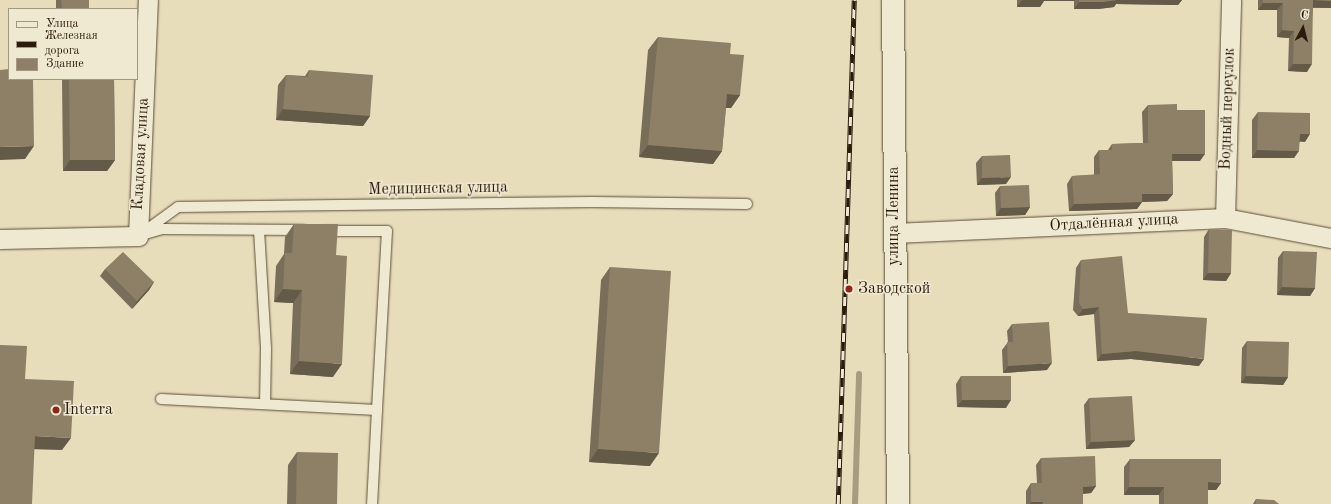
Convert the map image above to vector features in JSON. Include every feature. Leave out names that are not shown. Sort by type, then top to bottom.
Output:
[{"type":"main road","name":"улица Ленина","points":[[893,0],[894,233],[898,504]]},
{"type":"street","name":"Кладовая улица","points":[[138,236],[148,0]]},
{"type":"street","name":"Водный переулок","points":[[1225,218],[1231,0]]},
{"type":"street","name":"Отдалённая улица","points":[[894,233],[1225,218],[1331,238]]},
{"type":"street","points":[[0,239],[138,236]]},
{"type":"lane","name":"Медицинская улица","points":[[138,236],[178,207],[592,202],[747,204]]},
{"type":"lane","points":[[138,236],[162,229],[387,231],[372,504]]},
{"type":"lane","points":[[259,230],[266,350],[265,404]]},
{"type":"lane","points":[[161,399],[377,410]]},
{"type":"building","points":[[61,0],[89,0],[89,8],[62,8]]},
{"type":"building","points":[[1079,0],[1117,0],[1103,2],[1079,2]]},
{"type":"building","points":[[1263,0],[1313,0],[1312,64],[1293,64],[1294,31],[1282,30],[1283,3],[1263,3]]},
{"type":"building","points":[[658,37],[731,43],[730,54],[744,55],[740,95],[727,94],[722,151],[648,145]]},
{"type":"building","points":[[8,69],[8,80],[33,80],[34,146],[0,147],[0,70]]},
{"type":"building","points":[[309,70],[373,75],[370,116],[283,109],[286,75],[308,77]]},
{"type":"building","points":[[69,80],[114,80],[115,160],[70,160]]},
{"type":"building","points":[[1177,104],[1177,110],[1205,110],[1205,154],[1172,154],[1173,194],[1142,194],[1142,202],[1074,204],[1072,176],[1100,174],[1099,150],[1112,150],[1112,144],[1148,143],[1148,105]]},
{"type":"building","points":[[1258,112],[1310,113],[1310,134],[1300,134],[1299,151],[1257,150]]},
{"type":"building","points":[[1010,155],[1011,177],[982,178],[982,156]]},
{"type":"building","points":[[1029,185],[1030,207],[1001,208],[1000,186]]},
{"type":"building","points":[[294,224],[338,224],[336,255],[347,256],[342,364],[299,361],[302,290],[283,289],[285,253],[292,253]]},
{"type":"building","points":[[1209,229],[1232,230],[1231,273],[1208,273]]},
{"type":"building","points":[[1283,251],[1317,252],[1315,288],[1282,287]]},
{"type":"building","points":[[123,252],[154,282],[137,301],[105,269]]},
{"type":"building","points":[[1122,256],[1128,313],[1207,318],[1204,359],[1136,351],[1102,354],[1099,307],[1083,309],[1079,303],[1081,260]]},
{"type":"building","points":[[610,267],[671,271],[659,453],[598,449]]},
{"type":"building","points":[[1049,322],[1052,363],[1008,366],[1007,342],[1013,342],[1012,324]]},
{"type":"building","points":[[1247,341],[1289,342],[1288,377],[1246,376]]},
{"type":"building","points":[[0,345],[27,346],[25,379],[74,381],[71,438],[35,436],[32,504],[0,504]]},
{"type":"building","points":[[961,376],[1011,376],[1011,400],[962,400]]},
{"type":"building","points":[[1132,396],[1135,440],[1091,442],[1089,398]]},
{"type":"building","points":[[297,452],[338,453],[337,504],[296,504]]},
{"type":"building","points":[[1095,456],[1096,486],[1083,487],[1083,504],[1043,504],[1043,502],[1031,502],[1031,483],[1042,483],[1041,458]]},
{"type":"building","points":[[1130,459],[1221,459],[1221,483],[1208,482],[1208,504],[1164,504],[1164,487],[1129,487]]},
{"type":"building","points":[[1256,499],[1274,500],[1279,504],[1256,504]]},
{"type":"waterway","points":[[855,504],[859,374]]},
{"type":"railway","points":[[838,504],[854,0]]},
{"type":"place","name":"Заводской","points":[[849,289]]},
{"type":"place","name":"Interra","points":[[56,410]]}]
